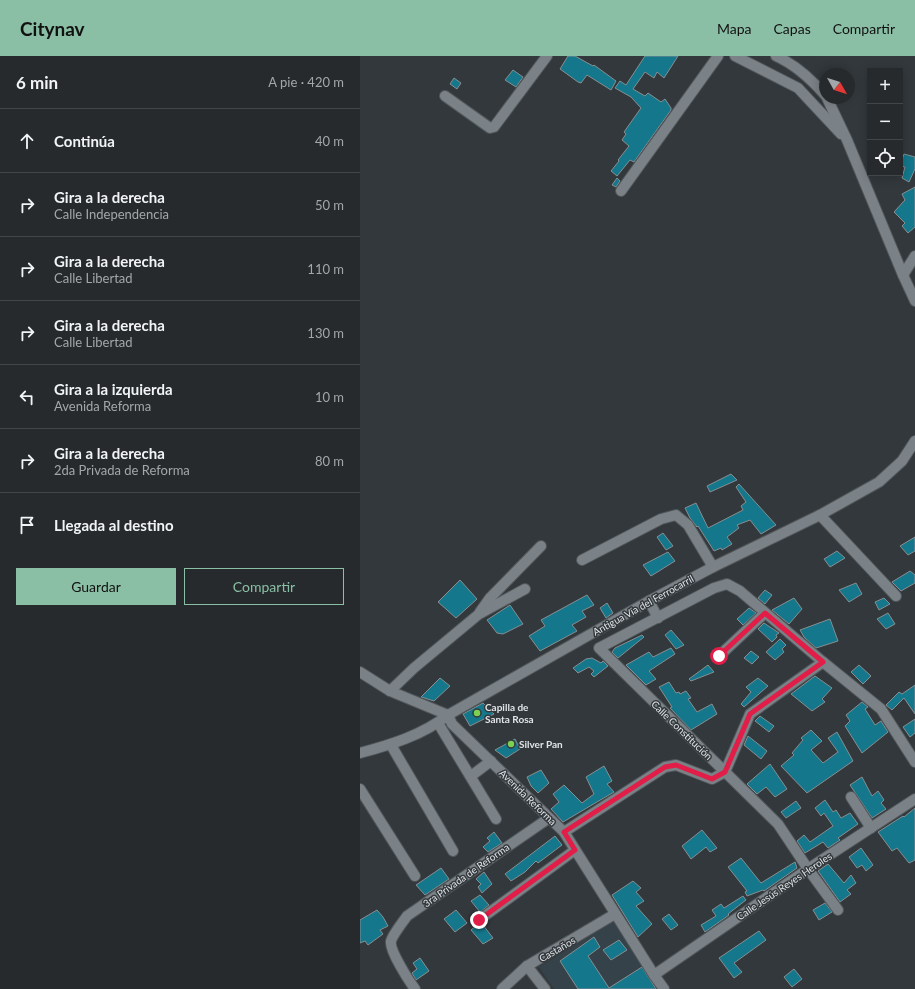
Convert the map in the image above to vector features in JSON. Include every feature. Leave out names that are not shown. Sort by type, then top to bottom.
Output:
[{"type":"street","points":[[445,96],[490,128],[494,127],[547,56]]},
{"type":"street","points":[[621,192],[718,56]]},
{"type":"street","points":[[735,56],[798,88],[847,140]]},
{"type":"street","points":[[776,56],[786,61],[812,80],[819,88]]},
{"type":"street","points":[[830,104],[847,140],[915,301]]},
{"type":"street","points":[[903,275],[915,256]]},
{"type":"street","name":"Antigua Vía del Ferrocarril","points":[[360,754],[391,745],[438,723],[448,715],[649,601],[713,567],[820,515],[879,482],[902,461],[915,441]]},
{"type":"street","points":[[582,560],[661,519],[676,515],[688,525],[713,567]]},
{"type":"street","points":[[820,515],[896,596]]},
{"type":"street","points":[[479,614],[490,598],[541,546]]},
{"type":"street","points":[[649,601],[658,618],[714,588],[727,584],[740,591],[881,709],[915,762]]},
{"type":"street","points":[[390,690],[479,614],[525,589]]},
{"type":"street","points":[[719,656],[765,613]]},
{"type":"street","name":"Calle Constitución","points":[[658,618],[599,648],[778,824],[838,910]]},
{"type":"street","points":[[564,832],[665,767],[676,765],[712,779],[725,772],[750,714],[823,662]]},
{"type":"street","points":[[360,672],[390,690],[448,715]]},
{"type":"street","name":"Avenida Reforma","points":[[448,715],[452,724],[564,832],[664,989]]},
{"type":"street","points":[[438,723],[496,819]]},
{"type":"street","points":[[391,745],[453,851]]},
{"type":"street","points":[[471,776],[491,761]]},
{"type":"street","points":[[360,789],[415,876]]},
{"type":"street","points":[[851,797],[871,828]]},
{"type":"street","name":"Calle Jesús Reyes Heroles","points":[[654,975],[808,869],[915,799]]},
{"type":"street","name":"3ra Privada de Reforma","points":[[415,989],[404,974],[392,946],[392,941],[407,916],[549,818]]},
{"type":"street","points":[[479,920],[575,850]]},
{"type":"street","name":"Castaños","points":[[502,989],[527,966],[616,914]]},
{"type":"street","points":[[527,966],[545,989]]},
{"type":"shaded area","points":[[618,919],[654,972],[627,989],[554,989],[539,967]]},
{"type":"building","points":[[568,56],[575,56],[593,66],[594,65],[616,81],[611,90],[587,75],[581,83],[578,82],[560,69]]},
{"type":"building","points":[[645,56],[678,56],[664,78],[657,72],[654,78],[645,72],[633,89],[645,96],[648,93],[661,102],[665,99],[671,110],[634,162],[630,160],[617,176],[611,171],[629,146],[622,140],[626,134],[624,132],[641,108],[631,97],[615,88],[620,81],[626,85]]},
{"type":"building","points":[[513,70],[523,77],[516,87],[505,80]]},
{"type":"building","points":[[454,78],[461,83],[457,89],[450,84]]},
{"type":"building","points":[[904,154],[915,157],[915,169],[909,182],[902,178],[905,167],[903,167]]},
{"type":"building","points":[[617,178],[620,181],[616,187],[612,185]]},
{"type":"building","points":[[915,187],[915,227],[908,233],[902,226],[905,223],[894,212],[905,200],[902,194]]},
{"type":"building","points":[[731,474],[737,480],[710,492],[707,486]]},
{"type":"building","points":[[739,484],[776,525],[761,534],[750,520],[737,525],[739,528],[727,537],[732,544],[722,550],[721,548],[714,551],[698,526],[697,527],[690,518],[685,508],[696,503],[708,528],[743,510],[741,506],[746,502],[736,487]]},
{"type":"building","points":[[663,533],[673,546],[666,550],[657,537]]},
{"type":"building","points":[[915,537],[915,551],[908,555],[900,546]]},
{"type":"building","points":[[837,551],[845,558],[830,567],[824,559]]},
{"type":"building","points":[[668,552],[675,561],[651,576],[643,565]]},
{"type":"building","points":[[910,571],[915,575],[915,583],[901,591],[892,582]]},
{"type":"building","points":[[460,580],[477,599],[456,618],[438,602]]},
{"type":"building","points":[[856,583],[862,594],[849,602],[839,590]]},
{"type":"building","points":[[765,590],[772,595],[765,604],[758,598]]},
{"type":"building","points":[[587,595],[594,605],[582,611],[586,617],[572,625],[577,631],[540,651],[529,636],[545,626],[541,620]]},
{"type":"building","points":[[794,598],[802,609],[789,624],[772,610]]},
{"type":"building","points":[[884,598],[890,604],[879,610],[875,602]]},
{"type":"building","points":[[607,603],[613,613],[606,618],[600,608]]},
{"type":"building","points":[[510,605],[523,624],[503,634],[497,633],[487,620]]},
{"type":"building","points":[[749,608],[756,613],[743,625],[737,619]]},
{"type":"building","points":[[888,613],[895,624],[886,629],[877,619]]},
{"type":"building","points":[[830,619],[838,641],[816,648],[804,637],[800,630]]},
{"type":"building","points":[[764,623],[779,633],[772,642],[758,629]]},
{"type":"building","points":[[671,630],[684,645],[676,649],[665,635]]},
{"type":"building","points":[[642,635],[644,637],[618,658],[612,652],[615,648]]},
{"type":"building","points":[[780,639],[786,645],[782,649],[784,652],[775,660],[766,652]]},
{"type":"building","points":[[671,648],[675,654],[649,671],[656,679],[646,685],[626,665],[649,652],[653,657]]},
{"type":"building","points":[[751,651],[759,657],[752,664],[744,658]]},
{"type":"building","points":[[592,658],[601,663],[603,661],[608,666],[594,677],[591,674],[594,671],[589,667],[578,673],[573,668],[586,659]]},
{"type":"building","points":[[708,665],[714,672],[691,681],[689,679]]},
{"type":"building","points":[[859,665],[871,676],[863,684],[851,672]]},
{"type":"building","points":[[815,676],[832,688],[822,699],[825,702],[812,711],[791,694]]},
{"type":"building","points":[[440,678],[450,686],[434,701],[421,697]]},
{"type":"building","points":[[758,678],[768,686],[744,707],[741,704],[751,692],[746,687]]},
{"type":"building","points":[[669,682],[676,693],[679,692],[680,694],[686,691],[691,698],[688,699],[697,712],[712,704],[717,714],[691,730],[670,708],[672,707],[659,687]]},
{"type":"building","points":[[915,685],[915,714],[904,698],[892,710],[886,705],[899,692],[902,694]]},
{"type":"building","points":[[862,702],[868,707],[865,709],[875,725],[881,721],[888,732],[862,753],[845,726],[850,721],[846,715]]},
{"type":"building","name":"Capilla de Santa Rosa","points":[[483,703],[494,714],[470,726],[463,714]]},
{"type":"building","points":[[760,716],[774,726],[769,732],[755,721]]},
{"type":"building","points":[[915,719],[915,733],[910,737],[903,727]]},
{"type":"building","points":[[811,730],[822,741],[811,750],[823,763],[838,752],[828,738],[837,732],[853,761],[807,793],[781,766],[794,755],[792,753],[803,740],[801,738]]},
{"type":"building","points":[[748,736],[767,751],[761,759],[744,745]]},
{"type":"building","name":"Silver Pan","points":[[515,739],[520,749],[506,758],[495,750]]},
{"type":"building","points":[[770,764],[787,789],[775,797],[766,787],[757,794],[747,784]]},
{"type":"building","points":[[604,766],[612,781],[607,784],[614,792],[563,822],[551,809],[559,802],[553,794],[564,785],[582,803],[594,794],[586,777]]},
{"type":"building","points":[[541,770],[549,783],[538,793],[531,786],[527,777]]},
{"type":"building","points":[[862,777],[872,796],[878,791],[884,800],[881,803],[886,809],[872,818],[850,785]]},
{"type":"building","points":[[825,800],[833,812],[836,810],[841,818],[850,813],[858,824],[838,838],[840,840],[828,848],[823,842],[805,853],[797,841],[804,835],[810,842],[833,826],[824,813],[821,816],[815,808]]},
{"type":"building","points":[[796,801],[801,808],[786,818],[781,812]]},
{"type":"building","points":[[915,808],[915,860],[909,863],[897,848],[892,851],[878,832],[903,816],[904,817]]},
{"type":"building","points":[[702,830],[717,848],[710,852],[706,847],[691,859],[682,846]]},
{"type":"building","points":[[494,832],[502,843],[488,852],[483,847],[490,841],[487,838]]},
{"type":"building","points":[[555,836],[562,845],[538,863],[536,861],[525,872],[511,881],[505,874]]},
{"type":"building","points":[[861,848],[873,865],[866,871],[862,865],[857,868],[849,857]]},
{"type":"building","points":[[741,858],[761,883],[795,862],[797,868],[764,891],[763,890],[747,896],[745,892],[747,891],[728,867]]},
{"type":"building","points":[[828,864],[844,883],[851,875],[856,883],[847,890],[851,894],[840,902],[818,871]]},
{"type":"building","points":[[441,868],[449,879],[425,895],[416,885]]},
{"type":"building","points":[[484,872],[492,884],[482,893],[478,887],[481,884],[476,879]]},
{"type":"building","points":[[633,881],[641,888],[636,892],[644,901],[636,906],[652,924],[638,937],[612,895]]},
{"type":"building","points":[[480,895],[489,905],[480,912],[471,901]]},
{"type":"building","points":[[743,896],[746,900],[728,914],[729,915],[705,932],[701,925],[716,916],[712,910],[721,904],[724,908]]},
{"type":"building","points":[[825,903],[832,912],[819,920],[813,910]]},
{"type":"building","points":[[377,910],[388,926],[380,930],[383,934],[368,945],[365,941],[360,943],[360,920]]},
{"type":"building","points":[[456,910],[467,923],[455,932],[444,919]]},
{"type":"building","points":[[669,914],[678,925],[671,930],[662,919]]},
{"type":"building","points":[[483,925],[493,938],[483,944],[471,930],[476,926]]},
{"type":"building","points":[[759,931],[766,940],[734,963],[742,972],[734,978],[719,958]]},
{"type":"building","points":[[594,937],[600,947],[588,956],[609,988],[642,967],[656,989],[578,989],[560,961]]},
{"type":"building","points":[[619,940],[627,950],[611,960],[603,950]]},
{"type":"building","points":[[420,958],[429,971],[416,980],[412,973],[417,969],[413,963]]},
{"type":"building","points":[[794,969],[802,979],[792,987],[784,977]]},
{"type":"place","name":"Capilla de Santa Rosa","points":[[477,713]]},
{"type":"place","name":"Silver Pan","points":[[511,744]]},
{"type":"route","points":[[479,920],[575,850],[564,832],[665,767],[676,765],[712,779],[725,772],[750,714],[823,662],[765,613],[719,656]]}]
